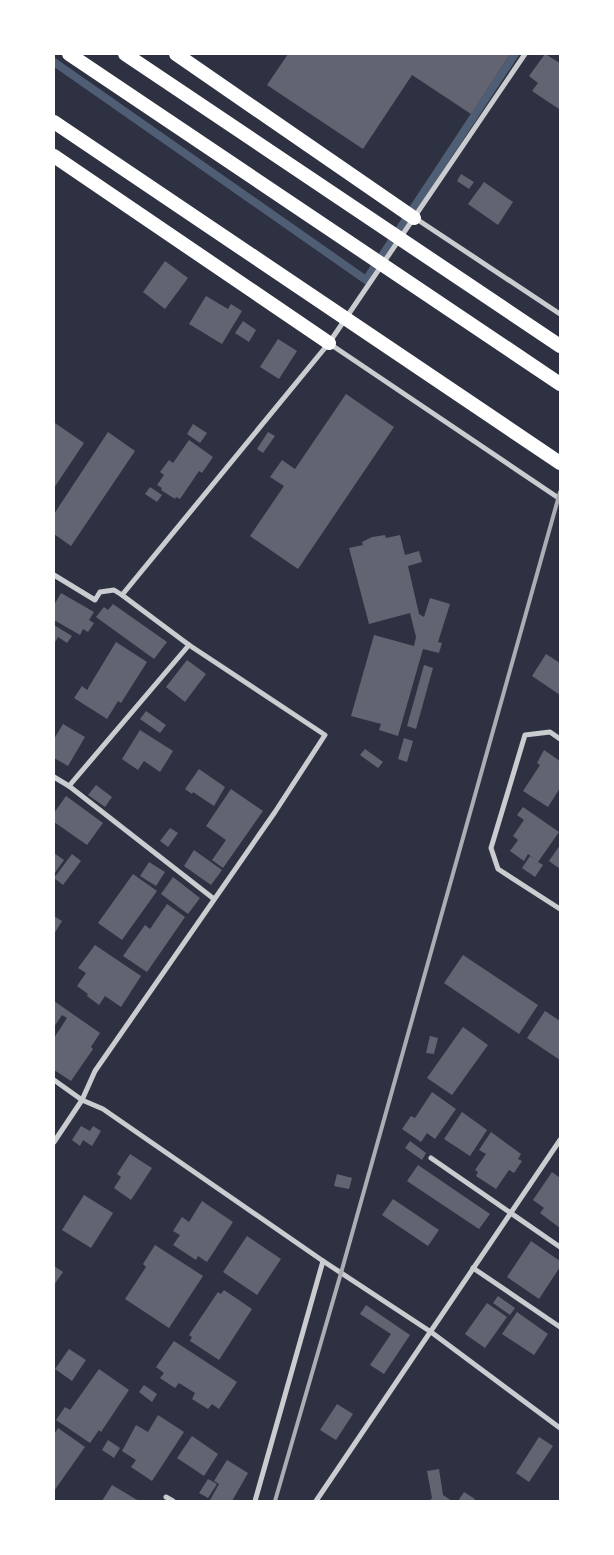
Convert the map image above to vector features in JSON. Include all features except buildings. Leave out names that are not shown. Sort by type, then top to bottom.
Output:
[{"type":"highway","points":[[69,54],[560,384]]},
{"type":"highway","points":[[125,54],[560,346]]},
{"type":"highway","points":[[176,54],[414,218]]},
{"type":"highway","points":[[54,122],[560,463]]},
{"type":"highway","points":[[54,156],[329,343]]},
{"type":"street","points":[[122,595],[329,343],[525,54]]},
{"type":"street","points":[[414,218],[560,314]]},
{"type":"street","points":[[329,343],[560,499]]},
{"type":"street","points":[[54,575],[95,600],[100,592],[114,590],[189,645],[325,735],[275,812],[95,1071],[82,1100],[54,1142]]},
{"type":"street","points":[[69,786],[189,645]]},
{"type":"street","points":[[560,739],[550,732],[524,735],[491,848],[498,868],[560,910]]},
{"type":"street","points":[[54,777],[69,786],[214,899]]},
{"type":"street","points":[[54,1080],[82,1100],[103,1110],[323,1261],[431,1332],[560,1428]]},
{"type":"street","points":[[316,1501],[560,1140]]},
{"type":"street","points":[[431,1158],[560,1248]]},
{"type":"street","points":[[255,1501],[323,1261]]},
{"type":"street","points":[[472,1268],[560,1327]]},
{"type":"street","points":[[166,1496],[173,1501]]},
{"type":"waterway","points":[[54,62],[366,280],[515,54]]},
{"type":"railway","points":[[275,1501],[341,1273],[560,492]]}]
